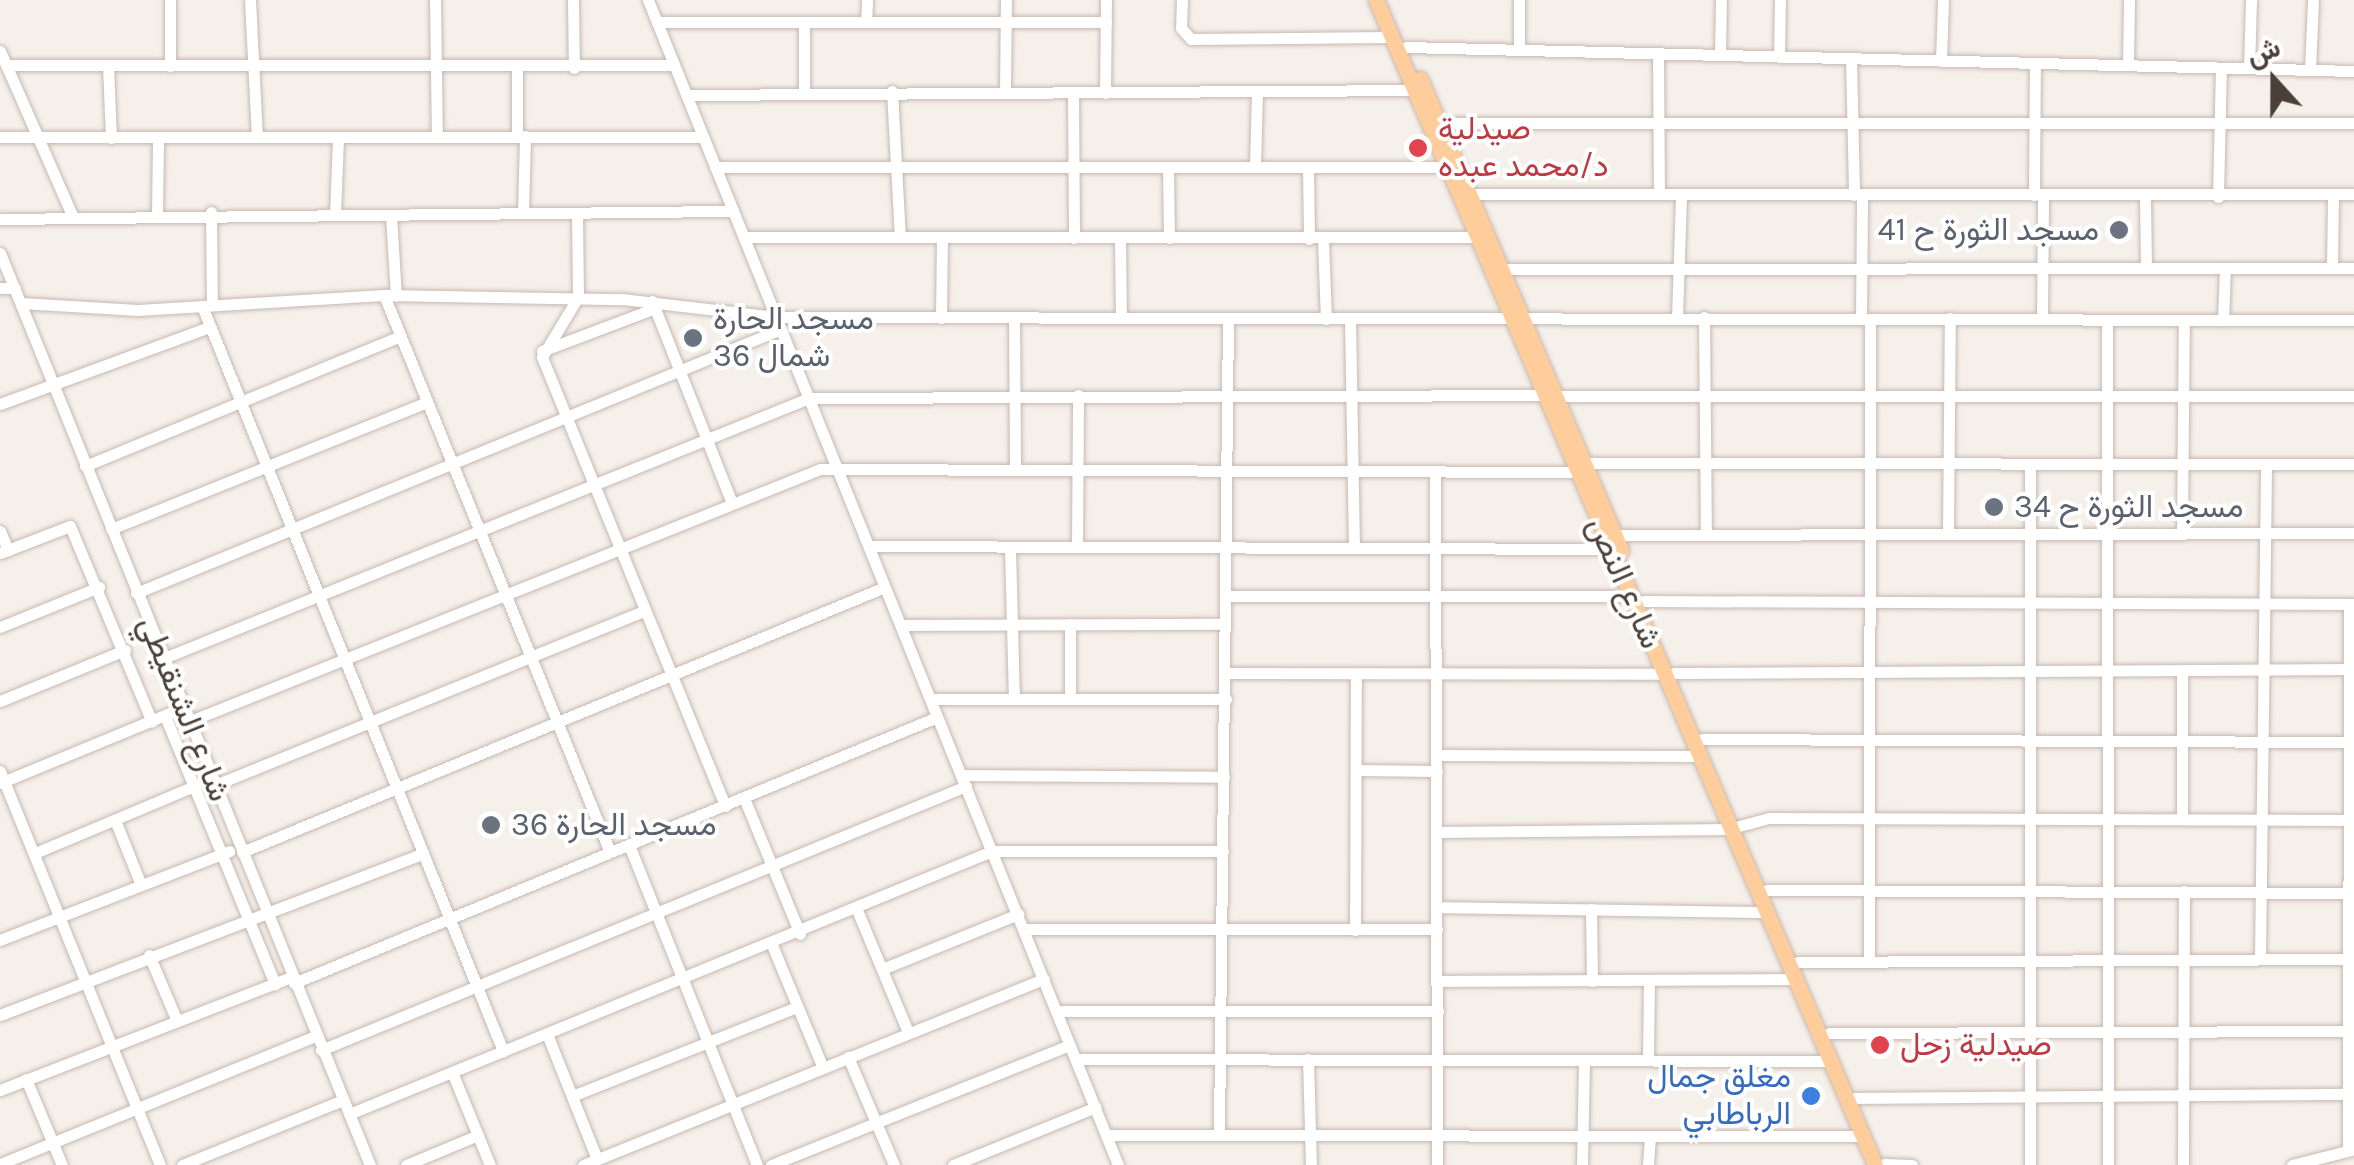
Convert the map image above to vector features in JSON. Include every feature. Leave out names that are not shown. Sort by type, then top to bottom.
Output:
[{"type":"main road","name":"شارع النص","points":[[1376,0],[1669,674],[1702,738],[1767,912],[1829,1033],[1884,1165]]},
{"type":"main road","name":"شارع النص","points":[[1386,0],[1502,269],[1516,319]]},
{"type":"main road","name":"شارع النص","points":[[1669,674],[1699,756],[1767,890],[1830,1061],[1875,1165]]},
{"type":"street","points":[[170,0],[170,66]]},
{"type":"street","points":[[250,0],[257,137]]},
{"type":"street","points":[[435,0],[437,136]]},
{"type":"street","points":[[572,0],[574,68]]},
{"type":"street","points":[[648,0],[1118,1165]]},
{"type":"street","points":[[866,0],[866,22]]},
{"type":"street","points":[[1006,0],[1006,92]]},
{"type":"street","points":[[1104,94],[1106,0]]},
{"type":"street","points":[[1182,0],[1181,28],[1191,39],[1391,37]]},
{"type":"street","points":[[1519,50],[1520,0]]},
{"type":"street","points":[[1720,55],[1721,0]]},
{"type":"street","points":[[1779,57],[1780,0]]},
{"type":"street","points":[[1941,60],[1942,0]]},
{"type":"street","points":[[2128,65],[2129,0]]},
{"type":"street","points":[[2249,68],[2252,0]]},
{"type":"street","points":[[2310,70],[2313,0]]},
{"type":"street","points":[[657,22],[1106,22]]},
{"type":"street","points":[[804,23],[804,92]]},
{"type":"street","points":[[1406,48],[2354,71]]},
{"type":"street","points":[[0,51],[72,215]]},
{"type":"street","points":[[1658,54],[1659,194]]},
{"type":"street","points":[[1851,58],[1871,396],[1869,960]]},
{"type":"street","points":[[2035,63],[2042,319]]},
{"type":"street","points":[[6,65],[674,65]]},
{"type":"street","points":[[108,66],[111,138]]},
{"type":"street","points":[[516,66],[523,212]]},
{"type":"street","points":[[2218,197],[2221,68]]},
{"type":"street","points":[[686,95],[1414,90]]},
{"type":"street","points":[[892,91],[900,236]]},
{"type":"street","points":[[1073,93],[1074,238]]},
{"type":"street","points":[[1256,93],[1256,166]]},
{"type":"street","points":[[1440,123],[2354,123]]},
{"type":"street","points":[[0,137],[703,137]]},
{"type":"street","points":[[157,213],[158,138]]},
{"type":"street","points":[[335,214],[338,139]]},
{"type":"street","points":[[716,167],[1447,168]]},
{"type":"street","points":[[1168,167],[1169,238]]},
{"type":"street","points":[[1308,167],[1326,319]]},
{"type":"street","points":[[1471,194],[2145,198],[2354,194]]},
{"type":"street","points":[[1677,317],[1681,194]]},
{"type":"street","points":[[2332,268],[2333,194]]},
{"type":"street","points":[[2145,198],[2146,268]]},
{"type":"street","points":[[0,219],[211,212],[391,215],[733,211]]},
{"type":"street","points":[[211,212],[209,327],[504,1051]]},
{"type":"street","points":[[542,351],[578,297],[577,214]]},
{"type":"street","points":[[391,215],[390,295],[398,336],[610,852]]},
{"type":"street","points":[[744,237],[1476,237]]},
{"type":"street","points":[[941,318],[942,237]]},
{"type":"street","points":[[1120,238],[1121,318]]},
{"type":"street","name":"شارع الشنقيطي","points":[[0,252],[370,1165]]},
{"type":"street","points":[[2223,320],[2226,268]]},
{"type":"street","points":[[1502,269],[2354,268]]},
{"type":"street","points":[[0,288],[15,288]]},
{"type":"street","points":[[21,303],[207,305],[390,295],[578,297],[778,323],[941,318],[2354,320]]},
{"type":"street","points":[[542,351],[654,305]]},
{"type":"street","points":[[654,305],[731,501]]},
{"type":"street","points":[[1014,318],[1015,470]]},
{"type":"street","points":[[1220,1134],[1228,318]]},
{"type":"street","points":[[1704,318],[1706,532]]},
{"type":"street","points":[[1948,531],[1950,318]]},
{"type":"street","points":[[1350,319],[1354,547]]},
{"type":"street","points":[[2107,320],[2108,1165]]},
{"type":"street","points":[[2182,532],[2184,320]]},
{"type":"street","points":[[136,593],[680,375],[778,323]]},
{"type":"street","points":[[0,404],[209,327]]},
{"type":"street","points":[[85,466],[398,336]]},
{"type":"street","points":[[542,351],[566,420],[724,806]]},
{"type":"street","points":[[164,658],[809,398],[1227,394],[2354,396]]},
{"type":"street","points":[[1077,547],[1078,396]]},
{"type":"street","points":[[111,529],[424,403]]},
{"type":"street","points":[[190,721],[731,501],[837,468],[1435,474],[1706,463],[2266,467],[2354,464]]},
{"type":"street","points":[[2030,466],[2026,672],[2030,1165]]},
{"type":"street","points":[[2260,960],[2266,467]]},
{"type":"street","points":[[1435,474],[1436,1165]]},
{"type":"street","points":[[0,530],[4,551],[70,526],[100,586],[152,722]]},
{"type":"street","points":[[869,546],[1354,547],[1611,542],[1706,532],[2354,533]]},
{"type":"street","points":[[1010,548],[1014,700]]},
{"type":"street","points":[[0,627],[100,586]]},
{"type":"street","points":[[0,940],[397,790],[886,588]]},
{"type":"street","points":[[1227,596],[2351,604],[2346,742],[2350,820],[2351,1150],[2301,1164]]},
{"type":"street","points":[[215,785],[644,611]]},
{"type":"street","points":[[1070,624],[1070,698]]},
{"type":"street","points":[[901,625],[1225,624]]},
{"type":"street","points":[[0,701],[125,650]]},
{"type":"street","points":[[1226,674],[1669,674],[1869,668],[2026,672],[2347,669]]},
{"type":"street","points":[[2182,672],[2182,819]]},
{"type":"street","points":[[1354,930],[1356,676]]},
{"type":"street","points":[[931,699],[1226,699]]},
{"type":"street","points":[[160,1165],[1,778],[184,707]]},
{"type":"street","points":[[165,716],[197,785],[275,984]]},
{"type":"street","points":[[0,1090],[450,919],[937,717]]},
{"type":"street","points":[[1702,738],[2346,742]]},
{"type":"street","points":[[1437,755],[1699,756]]},
{"type":"street","points":[[1357,770],[1437,771]]},
{"type":"street","points":[[321,1050],[657,915],[963,780],[1224,776]]},
{"type":"street","points":[[35,853],[197,785]]},
{"type":"street","points":[[744,798],[800,934]]},
{"type":"street","points":[[1436,832],[1735,827],[1870,818],[2350,820]]},
{"type":"street","points":[[115,820],[141,885]]},
{"type":"street","points":[[629,845],[757,1165]]},
{"type":"street","points":[[349,1114],[772,946],[992,851],[1223,851]]},
{"type":"street","points":[[0,1015],[149,955],[268,916],[422,854]]},
{"type":"street","points":[[1767,890],[2350,893]]},
{"type":"street","points":[[2183,1165],[2184,892]]},
{"type":"street","points":[[1437,907],[1767,912]]},
{"type":"street","points":[[1591,909],[1592,980]]},
{"type":"street","points":[[856,910],[908,1032]]},
{"type":"street","points":[[882,969],[1018,914]]},
{"type":"street","points":[[1024,929],[1436,929]]},
{"type":"street","points":[[772,946],[823,1068]]},
{"type":"street","points":[[149,955],[177,1021]]},
{"type":"street","points":[[1437,981],[1649,980],[1797,970],[1869,960],[2351,960]]},
{"type":"street","points":[[583,1165],[1044,979]]},
{"type":"street","points":[[1648,1060],[1649,980]]},
{"type":"street","points":[[572,1096],[797,1008]]},
{"type":"street","points":[[1056,1010],[1438,1011]]},
{"type":"street","points":[[1829,1033],[2351,1031]]},
{"type":"street","points":[[547,1034],[597,1160]]},
{"type":"street","points":[[0,1164],[316,1036]]},
{"type":"street","points":[[770,1165],[1070,1045]]},
{"type":"street","points":[[848,1057],[894,1165]]},
{"type":"street","points":[[1076,1060],[1830,1061]]},
{"type":"street","points":[[1308,1060],[1311,1165]]},
{"type":"street","points":[[1582,1165],[1584,1060]]},
{"type":"street","points":[[452,1072],[490,1165]]},
{"type":"street","points":[[26,1080],[62,1165]]},
{"type":"street","points":[[1855,1098],[2182,1101],[2349,1094]]},
{"type":"street","points":[[182,1165],[342,1100]]},
{"type":"street","points":[[954,1165],[1096,1107]]},
{"type":"street","points":[[1106,1134],[1862,1136]]},
{"type":"street","points":[[406,1165],[478,1135]]},
{"type":"street","points":[[1648,1165],[1650,1137]]},
{"type":"street","points":[[1884,1165],[1912,1165]]},
{"type":"place","name":"صيدلية د/محمد عبده","points":[[1418,148]]},
{"type":"place","name":"مسجد الثورة ح 41","points":[[2119,230]]},
{"type":"place","name":"مسجد الحارة 36 شمال","points":[[693,338]]},
{"type":"place","name":"مسجد الثورة ح 34","points":[[1994,507]]},
{"type":"place","name":"مسجد الحارة 36","points":[[491,825]]},
{"type":"place","name":"صيدلية زحل","points":[[1880,1045]]},
{"type":"place","name":"مغلق جمال الرباطابي","points":[[1811,1096]]}]
